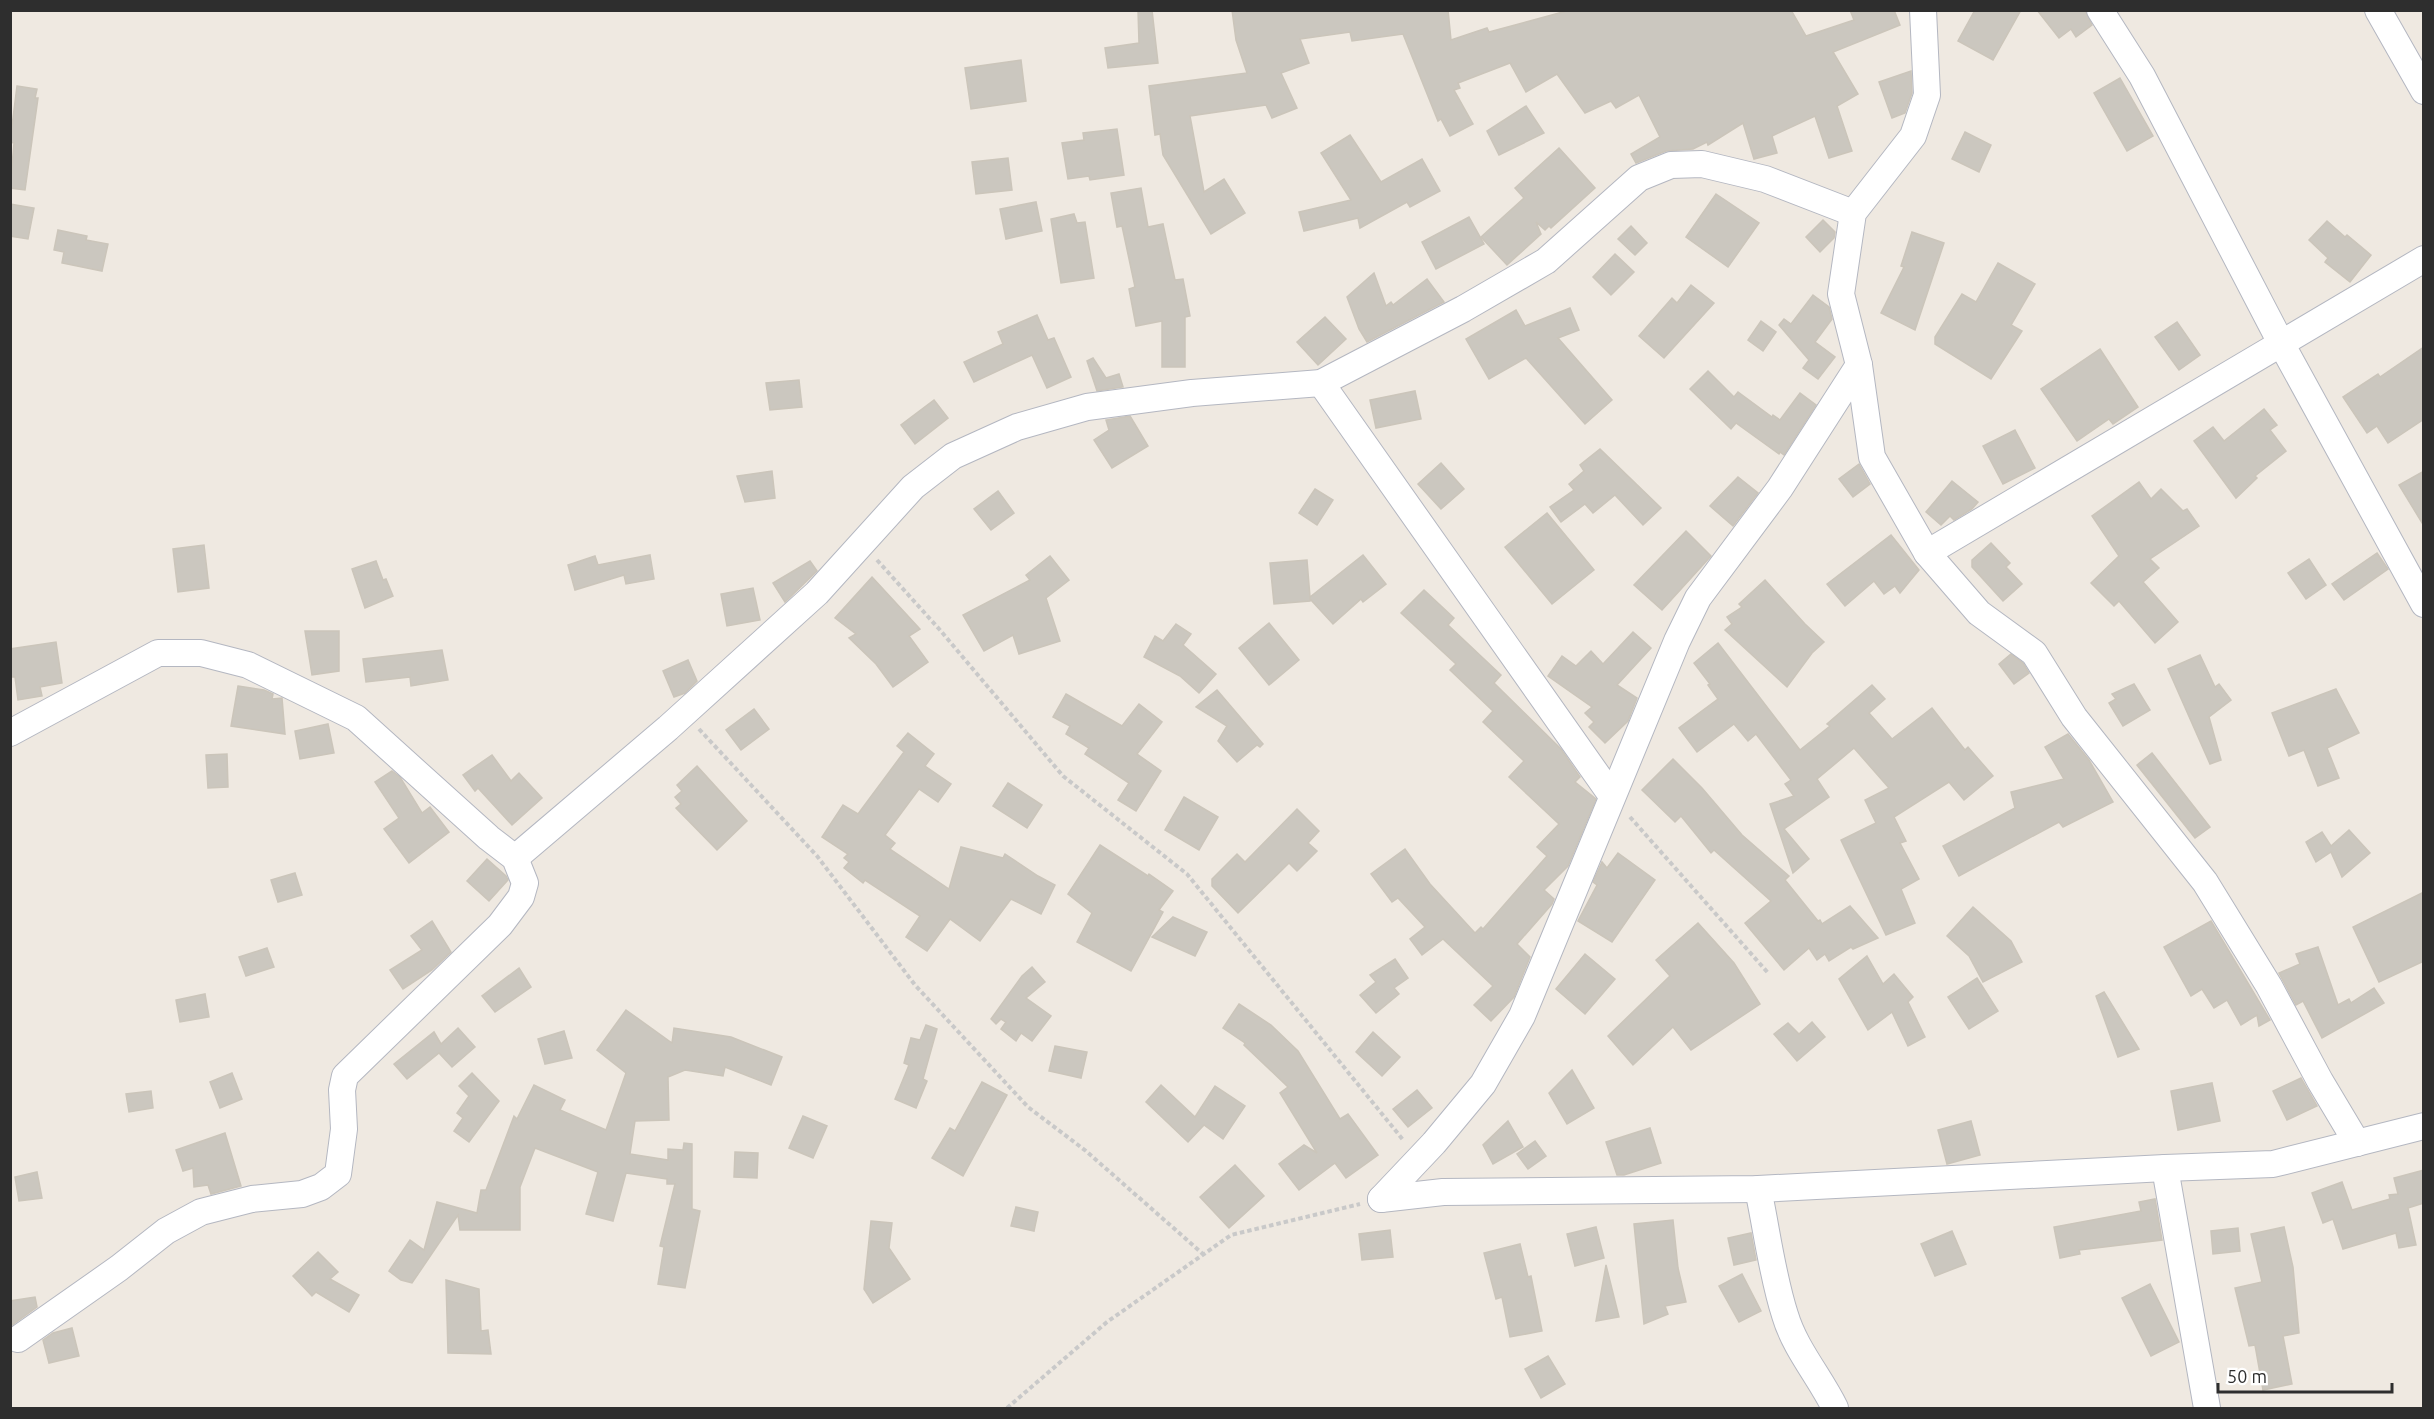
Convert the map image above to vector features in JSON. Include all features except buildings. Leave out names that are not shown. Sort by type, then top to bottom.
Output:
[{"type":"street","points":[[1923,10],[1927,95],[1913,136],[1853,213],[1841,294],[1859,365],[1872,457],[1927,553],[1979,613],[2034,653],[2074,717],[2205,882],[2269,986],[2320,1081],[2357,1143]]},
{"type":"street","points":[[2100,10],[2142,76],[2282,345],[2424,604]]},
{"type":"street","points":[[2378,10],[2424,91]]},
{"type":"street","points":[[515,858],[684,713],[818,593],[913,487],[953,456],[1017,427],[1087,407],[1192,393],[1321,383],[1464,309],[1546,261],[1639,178],[1671,165],[1702,164],[1765,179],[1853,213]]},
{"type":"street","points":[[1927,553],[2424,260]]},
{"type":"street","points":[[1381,1199],[1483,1084],[1522,1016],[1677,641],[1698,598],[1780,488],[1859,365]]},
{"type":"street","points":[[1321,383],[1612,796]]},
{"type":"street","points":[[10,734],[158,653],[201,653],[248,665],[356,718],[489,838],[515,858],[525,883],[521,897],[500,925],[345,1076],[342,1089],[344,1129],[338,1174],[321,1187],[302,1194],[252,1199],[201,1212],[166,1231],[119,1268],[18,1339]]},
{"type":"street","points":[[1381,1199],[1443,1192],[1758,1189],[2273,1164],[2424,1126]]},
{"type":"street","points":[[2165,1168],[2207,1408]]},
{"type":"street","points":[[1758,1189],[1785,1317],[1798,1346],[1824,1386],[1835,1408]]},
{"type":"path","points":[[862,544],[940,630],[1063,776],[1187,874],[1418,1159]]},
{"type":"path","points":[[684,713],[817,856],[915,985],[1028,1107],[1086,1151],[1203,1254]]},
{"type":"path","points":[[1612,796],[1768,974]]},
{"type":"path","points":[[1007,1408],[1107,1322],[1231,1235],[1381,1199]]}]
